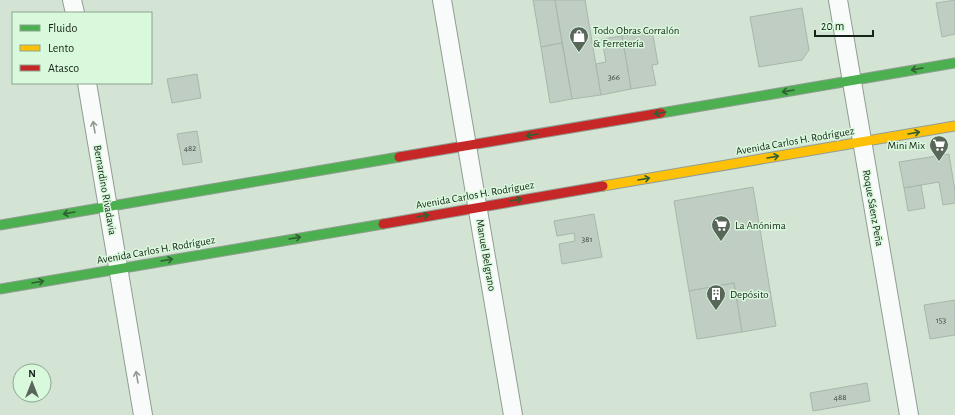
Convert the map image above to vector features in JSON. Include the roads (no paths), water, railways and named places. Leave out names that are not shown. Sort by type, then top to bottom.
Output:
[{"type":"main road","points":[[0,225],[955,63]]},
{"type":"main road","name":"Avenida Carlos H. Rodríguez","points":[[0,289],[955,126]]},
{"type":"street","points":[[72,0],[75,12]]},
{"type":"street","name":"Manuel Belgrano","points":[[442,0],[513,415]]},
{"type":"street","name":"Roque Sáenz Peña","points":[[838,0],[909,415]]},
{"type":"street","name":"Bernardino Rivadavia","points":[[87,84],[143,415]]},
{"type":"place","name":"Todo Obras Corralón & Ferretería","points":[[579,53]]},
{"type":"place","name":"Mini Mix","points":[[939,162]]},
{"type":"place","name":"La Anónima","points":[[721,242]]},
{"type":"place","name":"Depósito","points":[[716,311]]}]
